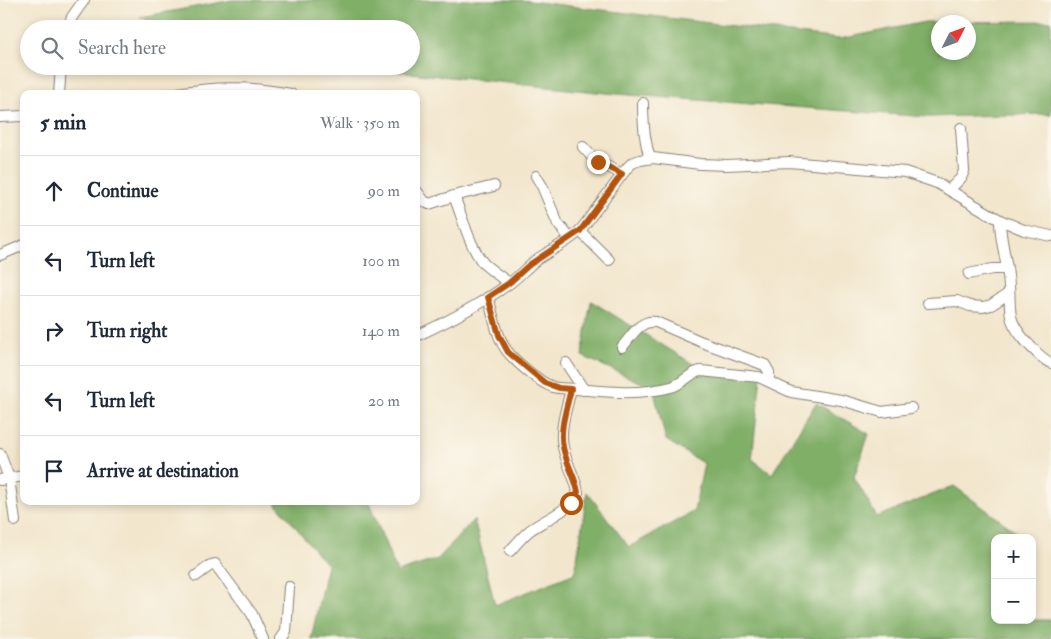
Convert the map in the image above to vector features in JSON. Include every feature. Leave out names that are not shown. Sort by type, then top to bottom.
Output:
[{"type":"street","points":[[71,20],[84,0]]},
{"type":"street","points":[[59,90],[60,75]]},
{"type":"street","points":[[213,90],[233,88],[263,90]]},
{"type":"street","points":[[643,103],[643,124],[650,158]]},
{"type":"street","points":[[0,117],[20,116]]},
{"type":"street","points":[[950,189],[961,178],[964,171],[961,128]]},
{"type":"street","points":[[583,147],[595,160],[622,174]]},
{"type":"street","points":[[420,334],[440,325],[488,297],[509,283],[529,265],[580,231],[632,163],[650,158],[727,165],[789,162],[905,172],[950,189],[1000,220],[1024,230],[1051,236]]},
{"type":"street","points":[[536,176],[558,224],[570,238]]},
{"type":"street","points":[[420,196],[429,204],[494,186]]},
{"type":"street","points":[[454,196],[480,258],[488,267],[509,283]]},
{"type":"street","points":[[1000,220],[1000,238],[1007,269],[1010,318],[1014,326],[1034,350],[1051,363]]},
{"type":"street","points":[[580,231],[609,260]]},
{"type":"street","points":[[0,255],[20,247]]},
{"type":"street","points":[[969,274],[992,269],[1007,269]]},
{"type":"street","points":[[928,303],[957,301],[970,306],[983,307],[991,305],[1008,294]]},
{"type":"street","points":[[488,297],[499,335],[508,352],[545,383],[559,388],[624,392],[665,388],[683,382],[697,372],[759,377],[769,380],[791,392],[841,400],[882,412],[911,408]]},
{"type":"street","points":[[622,348],[642,323],[656,322],[702,342],[765,365],[769,372],[769,380]]},
{"type":"street","points":[[566,363],[584,390]]},
{"type":"street","points":[[510,551],[528,532],[547,518],[566,508],[578,492],[573,472],[562,445],[564,421],[571,389]]},
{"type":"street","points":[[0,454],[4,479],[15,521]]},
{"type":"street","points":[[4,479],[20,477]]},
{"type":"street","points":[[196,576],[211,565],[216,564],[252,614],[263,639]]},
{"type":"street","points":[[282,639],[286,632],[289,587]]},
{"type":"green space","points":[[233,0],[521,0],[840,39],[931,22],[931,60],[976,60],[976,22],[1051,21],[1051,114],[928,117],[616,94],[420,74],[420,20],[146,20],[140,17]]},
{"type":"green space","points":[[591,301],[711,375],[762,367],[752,459],[772,474],[816,403],[869,434],[854,477],[877,517],[954,486],[1019,534],[991,534],[991,624],[1036,624],[1036,620],[1051,620],[1051,639],[311,639],[327,565],[277,505],[370,505],[397,572],[438,559],[474,519],[495,605],[575,573],[587,492],[629,547],[694,511],[704,464],[666,440],[653,388],[582,356]]},
{"type":"route","points":[[571,503],[578,492],[573,472],[562,445],[564,421],[571,389],[559,388],[545,383],[508,352],[499,335],[488,297],[516,278],[529,265],[580,231],[622,174],[598,162]]}]
